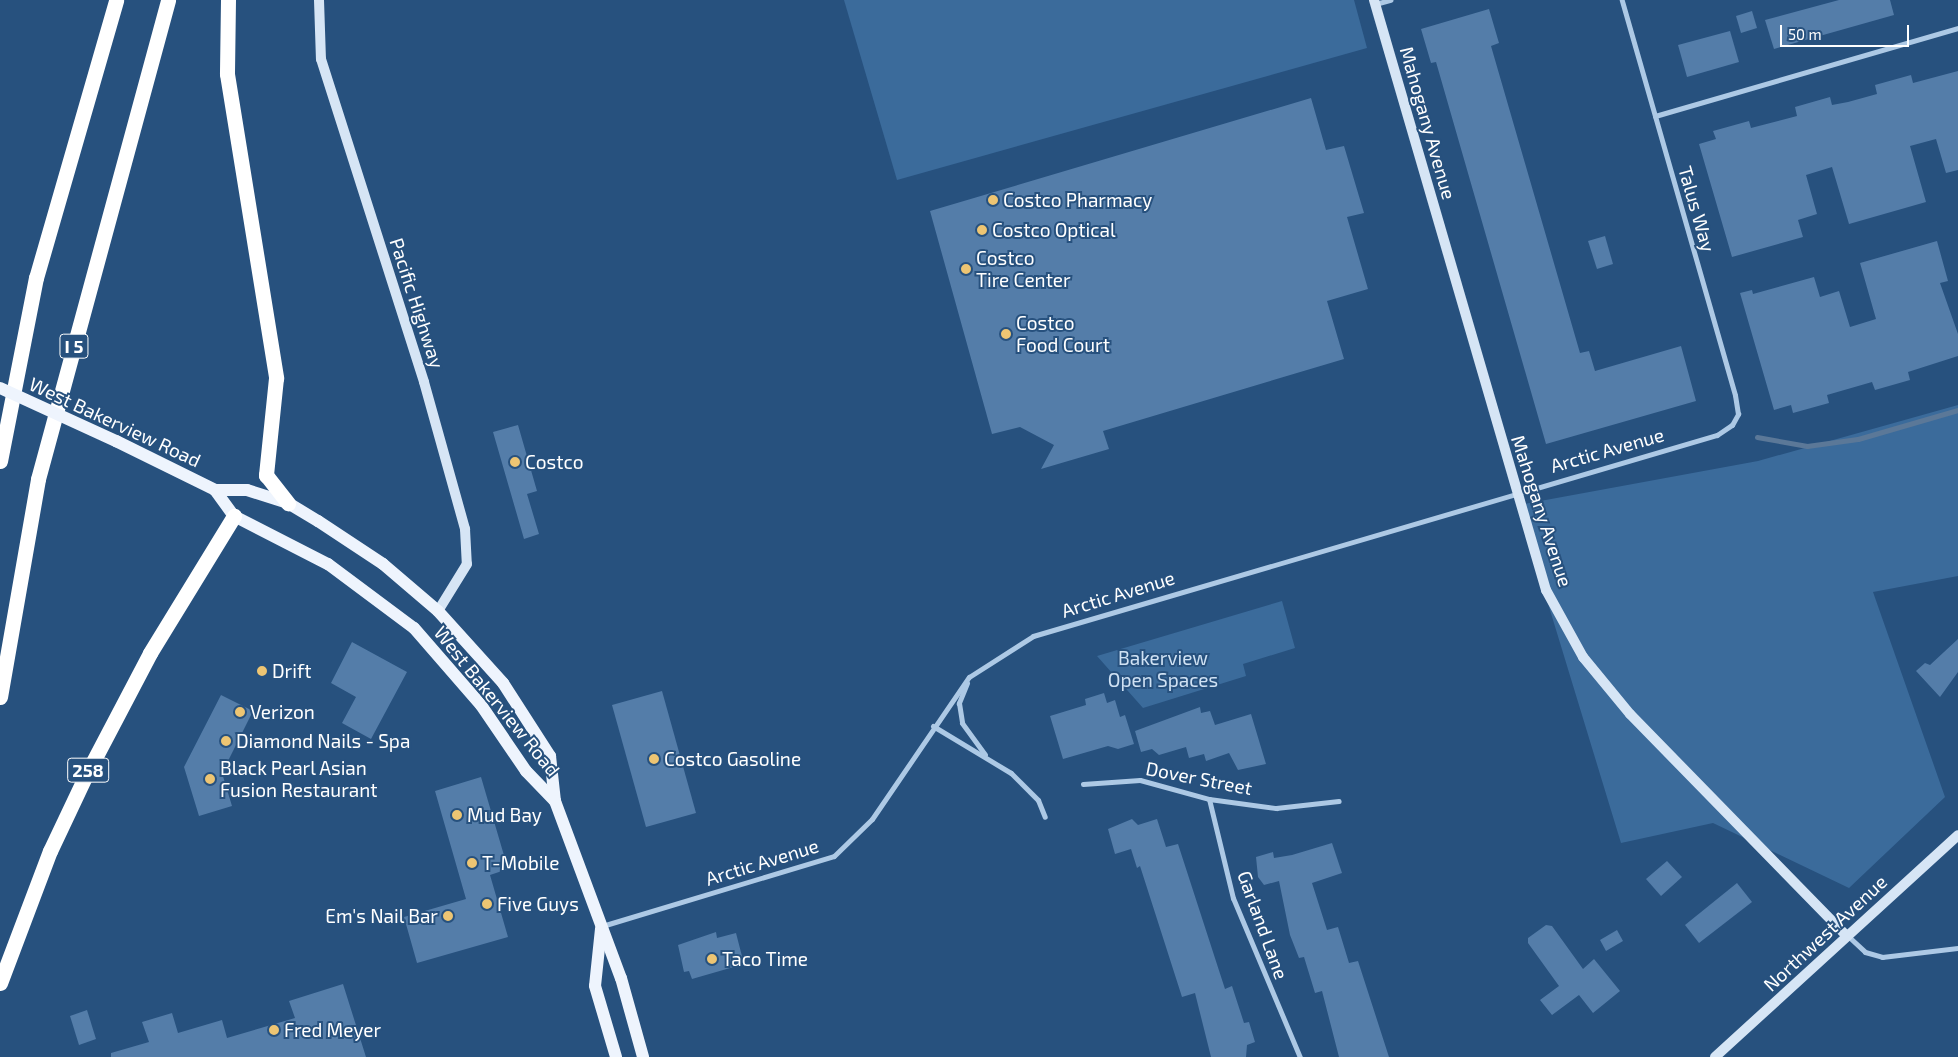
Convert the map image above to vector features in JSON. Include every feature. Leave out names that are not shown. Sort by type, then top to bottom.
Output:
[{"type":"highway","points":[[0,461],[36,278],[116,0]]},
{"type":"highway","name":"I 5","points":[[0,697],[38,479],[168,0]]},
{"type":"highway","points":[[228,0],[227,74],[276,378],[266,475],[288,503]]},
{"type":"highway","name":"258","points":[[0,983],[50,851],[85,777],[150,653],[234,516]]},
{"type":"main road","name":"West Bakerview Road","points":[[0,388],[116,441],[214,490],[234,516],[328,564],[414,628],[481,705],[526,771],[555,801]]},
{"type":"main road","name":"West Bakerview Road","points":[[214,490],[247,490],[288,503],[383,564],[438,611],[503,683],[550,756],[555,801],[602,926],[643,1057]]},
{"type":"main road","name":"West Bakerview Road","points":[[602,926],[595,986],[616,1057]]},
{"type":"street","name":"Pacific Highway","points":[[319,0],[321,58],[424,382],[465,529],[467,564],[438,611]]},
{"type":"street","points":[[1375,2],[1390,0]]},
{"type":"street","name":"Talus Way","points":[[1622,0],[1735,395],[1738,414],[1732,425]]},
{"type":"street","name":"Mahogany Avenue","points":[[1375,2],[1515,491],[1546,590],[1583,658],[1630,714],[1847,936]]},
{"type":"street","points":[[1655,116],[1958,28]]},
{"type":"street","name":"Arctic Avenue","points":[[602,926],[834,856],[872,819],[933,726],[969,677],[1033,636],[1515,491],[1717,435],[1732,425]]},
{"type":"street","points":[[969,677],[959,703],[962,723],[986,758]]},
{"type":"street","points":[[933,726],[1026,785],[1045,817]]},
{"type":"street","name":"Dover Street","points":[[1083,784],[1140,780],[1209,799],[1276,808],[1339,801]]},
{"type":"street","name":"Garland Lane","points":[[1209,799],[1233,898],[1300,1057]]},
{"type":"street","name":"Northwest Avenue","points":[[1715,1057],[1958,835]]},
{"type":"street","points":[[1847,936],[1865,952],[1882,957],[1958,948]]},
{"type":"green space","points":[[844,0],[1354,0],[1367,48],[897,180]]},
{"type":"green space","points":[[1958,405],[1958,576],[1873,592],[1945,797],[1849,888],[1713,823],[1621,843],[1518,505],[1758,461]]},
{"type":"green space","name":"Bakerview Open Spaces","points":[[1282,601],[1295,648],[1243,664],[1246,676],[1143,708],[1097,656]]},
{"type":"building","points":[[1839,0],[1890,0],[1894,15],[1774,49],[1765,20]]},
{"type":"building","points":[[1489,9],[1499,43],[1491,46],[1580,353],[1589,351],[1595,371],[1681,346],[1696,401],[1546,444],[1436,62],[1431,63],[1421,29]]},
{"type":"building","points":[[1752,11],[1757,28],[1741,33],[1736,16]]},
{"type":"building","points":[[1730,31],[1739,62],[1687,77],[1678,45]]},
{"type":"building","points":[[1958,71],[1958,170],[1946,173],[1936,139],[1910,146],[1926,202],[1849,224],[1832,167],[1806,175],[1817,214],[1798,220],[1803,237],[1732,257],[1699,144],[1716,139],[1713,131],[1749,121],[1751,128],[1797,116],[1795,107],[1830,97],[1832,105],[1877,94],[1875,85],[1911,75],[1913,83]]},
{"type":"building","points":[[1311,98],[1326,150],[1344,146],[1364,213],[1347,217],[1368,289],[1327,301],[1344,359],[1103,431],[1109,449],[1041,469],[1054,445],[1020,427],[992,434],[930,211]]},
{"type":"building","points":[[1605,236],[1613,264],[1597,269],[1588,241]]},
{"type":"building","points":[[1937,241],[1948,281],[1940,283],[1958,334],[1958,356],[1908,372],[1910,380],[1875,390],[1872,382],[1827,395],[1829,403],[1793,413],[1791,405],[1774,410],[1740,293],[1752,290],[1753,294],[1814,277],[1820,297],[1839,291],[1850,327],[1876,319],[1860,263]]},
{"type":"building","name":"Costco","points":[[518,425],[537,491],[527,494],[539,534],[524,539],[493,432]]},
{"type":"building","points":[[1958,639],[1958,672],[1940,697],[1916,671],[1925,663],[1930,665]]},
{"type":"building","points":[[352,642],[407,672],[371,739],[342,723],[356,697],[331,683]]},
{"type":"building","name":"Costco Gasoline","points":[[662,691],[696,813],[646,827],[612,705]]},
{"type":"building","points":[[1104,693],[1107,703],[1115,700],[1120,717],[1125,715],[1134,744],[1118,749],[1108,746],[1063,759],[1050,716],[1086,705],[1085,699]]},
{"type":"building","points":[[221,695],[253,711],[222,773],[232,806],[199,816],[184,767]]},
{"type":"building","points":[[1200,707],[1201,713],[1210,711],[1215,725],[1251,714],[1266,764],[1238,770],[1229,753],[1206,761],[1204,754],[1189,758],[1186,747],[1159,755],[1152,749],[1141,752],[1135,731]]},
{"type":"building","points":[[481,777],[508,869],[490,875],[508,937],[417,963],[404,917],[466,899],[435,791]]},
{"type":"building","points":[[1132,819],[1138,825],[1157,819],[1166,847],[1178,844],[1225,989],[1232,986],[1244,1023],[1249,1022],[1255,1042],[1247,1045],[1246,1057],[1211,1057],[1195,993],[1182,997],[1140,866],[1137,868],[1131,849],[1115,854],[1108,829]]},
{"type":"building","points":[[1332,843],[1342,873],[1312,883],[1327,930],[1338,927],[1349,963],[1358,961],[1389,1057],[1339,1057],[1322,991],[1315,993],[1304,957],[1299,958],[1290,935],[1279,881],[1264,885],[1258,877],[1256,857],[1273,852],[1274,858],[1292,855]]},
{"type":"building","points":[[1667,861],[1682,877],[1661,896],[1646,879]]},
{"type":"building","points":[[1737,883],[1752,902],[1699,943],[1685,925]]},
{"type":"building","points":[[1546,925],[1552,926],[1583,969],[1594,959],[1620,991],[1593,1013],[1579,995],[1552,1015],[1540,1000],[1559,986],[1528,943],[1528,938]]},
{"type":"building","points":[[1617,930],[1623,941],[1606,951],[1600,940]]},
{"type":"building","name":"Taco Time","points":[[716,932],[717,938],[736,933],[744,964],[692,979],[689,971],[684,972],[678,945]]},
{"type":"building","name":"Fred Meyer","points":[[343,984],[366,1057],[111,1057],[111,1053],[149,1042],[142,1022],[172,1013],[178,1033],[222,1020],[227,1038],[295,1018],[289,1001]]},
{"type":"building","points":[[87,1010],[96,1039],[79,1045],[70,1016]]},
{"type":"waterway","points":[[1757,437],[1807,446],[1858,439],[1958,410]]},
{"type":"place","name":"Costco Pharmacy","points":[[993,200]]},
{"type":"place","name":"Costco Optical","points":[[982,230]]},
{"type":"place","name":"Costco Tire Center","points":[[966,269]]},
{"type":"place","name":"Costco Food Court","points":[[1006,334]]},
{"type":"place","name":"Costco","points":[[515,462]]},
{"type":"place","name":"Drift","points":[[262,671]]},
{"type":"place","name":"Verizon","points":[[240,712]]},
{"type":"place","name":"Diamond Nails - Spa","points":[[226,741]]},
{"type":"place","name":"Costco Gasoline","points":[[654,759]]},
{"type":"place","name":"Black Pearl Asian Fusion Restaurant","points":[[210,779]]},
{"type":"place","name":"Mud Bay","points":[[457,815]]},
{"type":"place","name":"T-Mobile","points":[[472,863]]},
{"type":"place","name":"Five Guys","points":[[487,904]]},
{"type":"place","name":"Em's Nail Bar","points":[[448,916]]},
{"type":"place","name":"Taco Time","points":[[712,959]]},
{"type":"place","name":"Fred Meyer","points":[[274,1030]]}]
